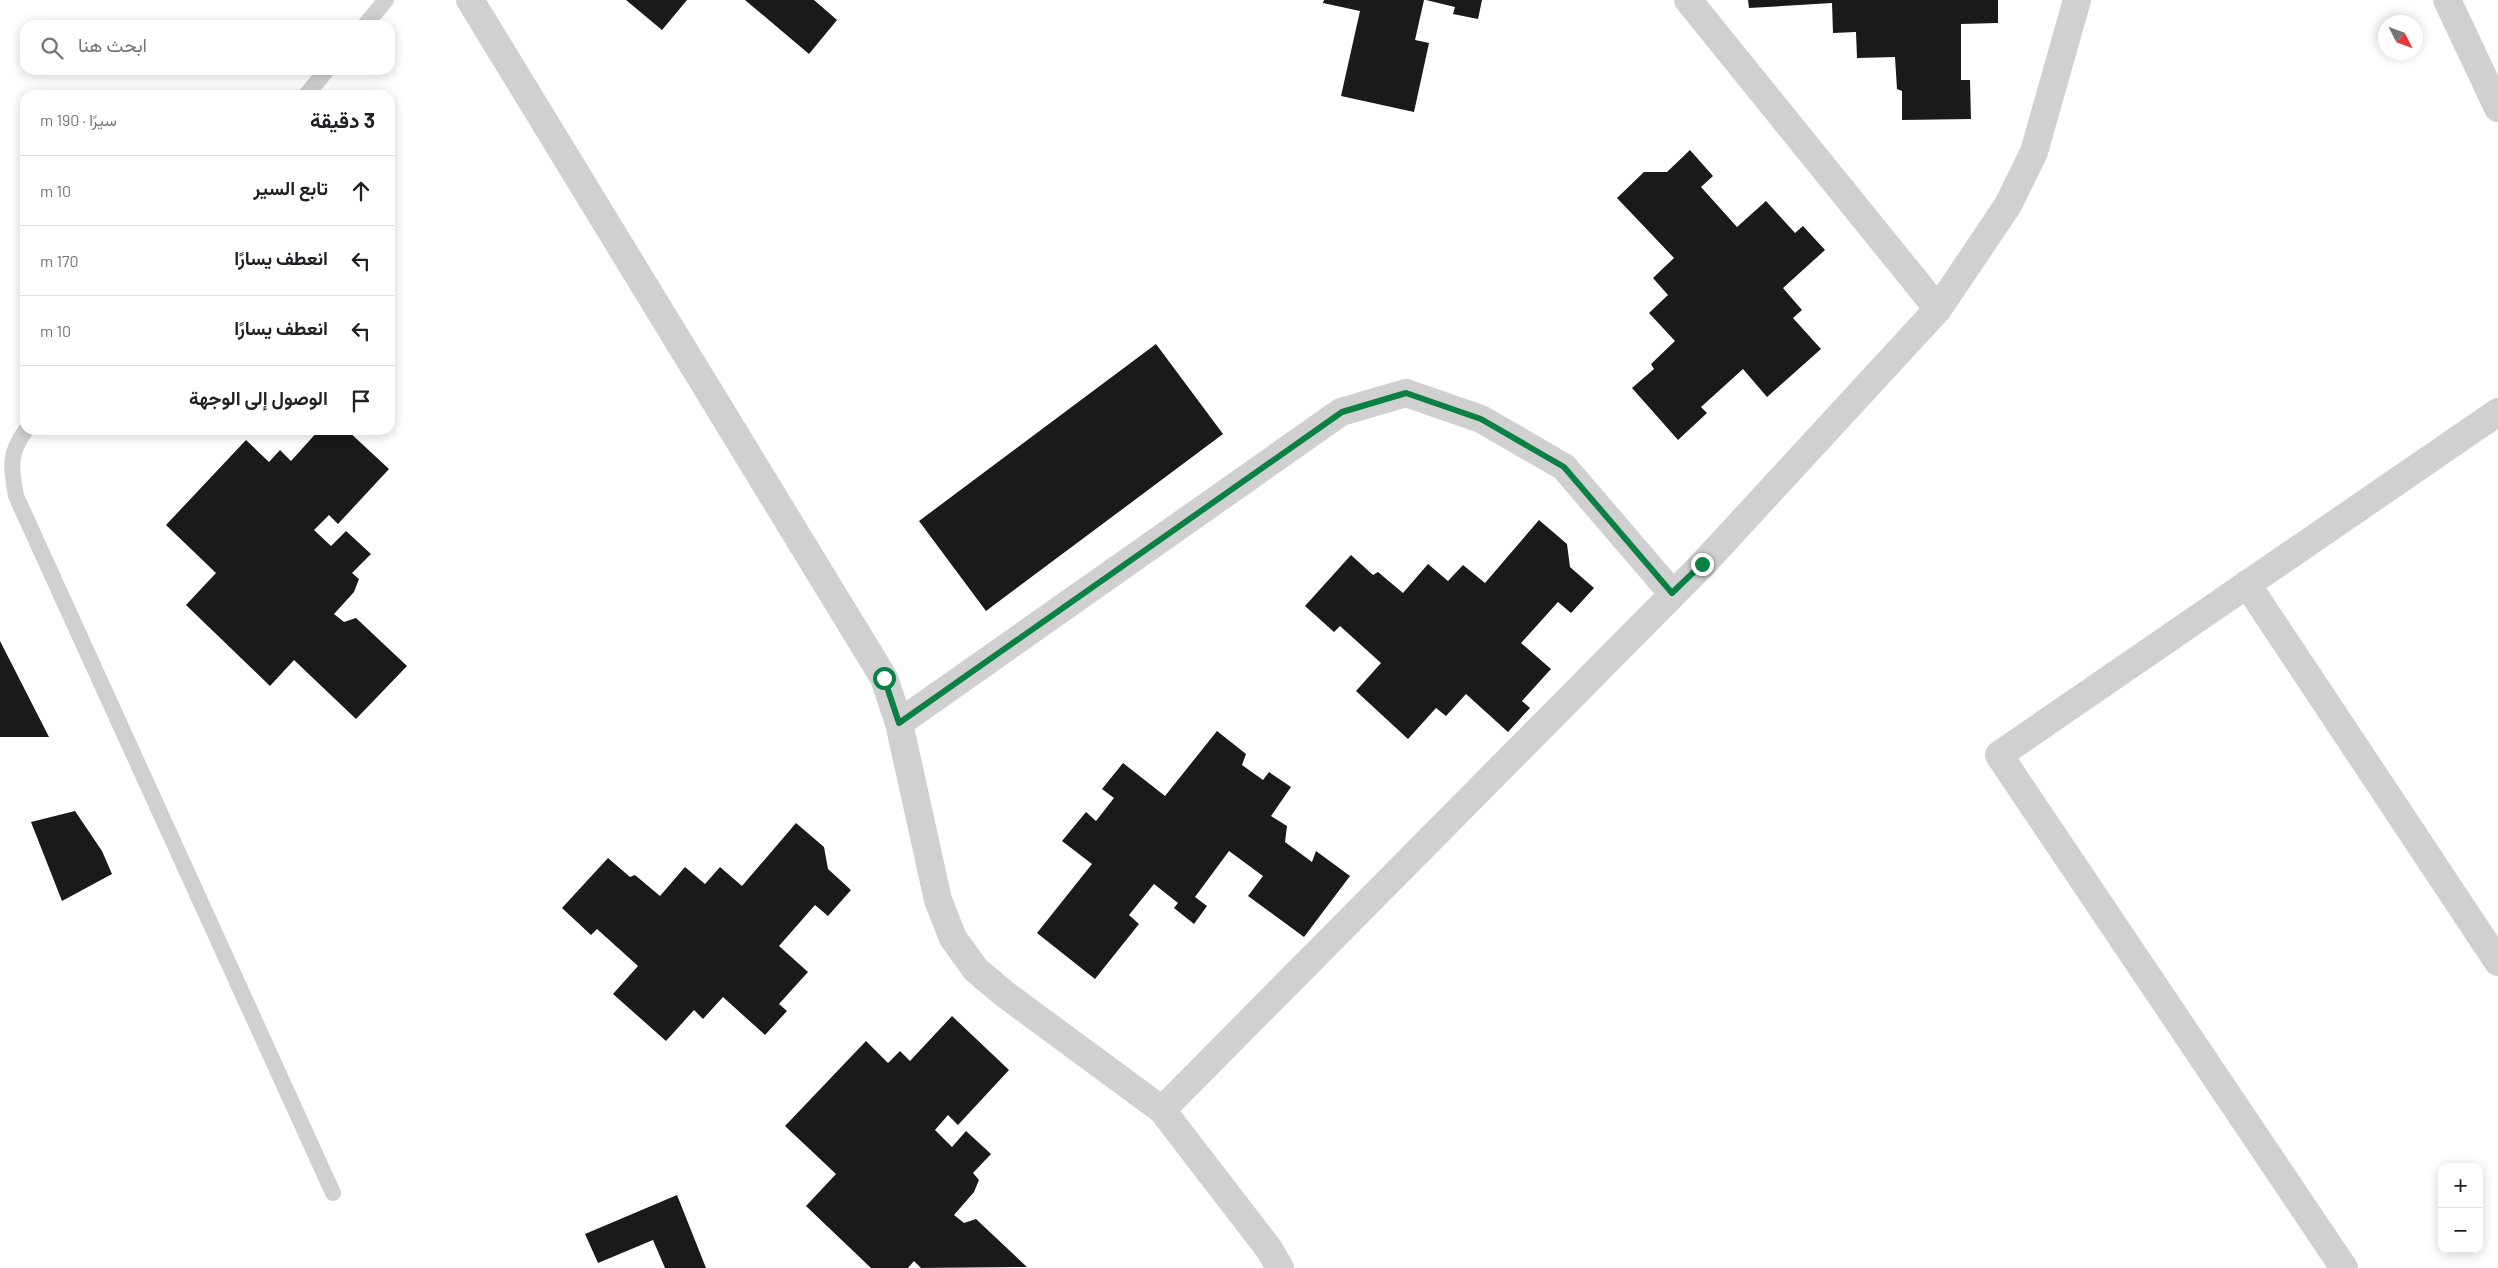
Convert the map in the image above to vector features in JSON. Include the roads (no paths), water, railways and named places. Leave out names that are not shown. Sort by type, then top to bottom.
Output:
[{"type":"street","points":[[470,0],[884,678],[899,723],[938,900],[953,938],[976,970],[1006,995],[1162,1110],[1269,1249],[1280,1268]]},
{"type":"street","points":[[1688,0],[1938,309]]},
{"type":"street","points":[[1162,1110],[1702,564],[1938,309],[2008,205],[2034,152],[2077,0]]},
{"type":"street","points":[[2447,0],[2498,108]]},
{"type":"street","points":[[899,723],[1342,412],[1406,393],[1481,419],[1564,467],[1672,593]]},
{"type":"street","points":[[2344,1268],[1999,755],[2498,412]]},
{"type":"street","points":[[2247,584],[2498,962]]},
{"type":"lane","points":[[369,20],[386,0]]},
{"type":"lane","points":[[310,90],[323,75]]},
{"type":"lane","points":[[22,435],[15,444],[11,467],[16,496],[333,1193]]}]
